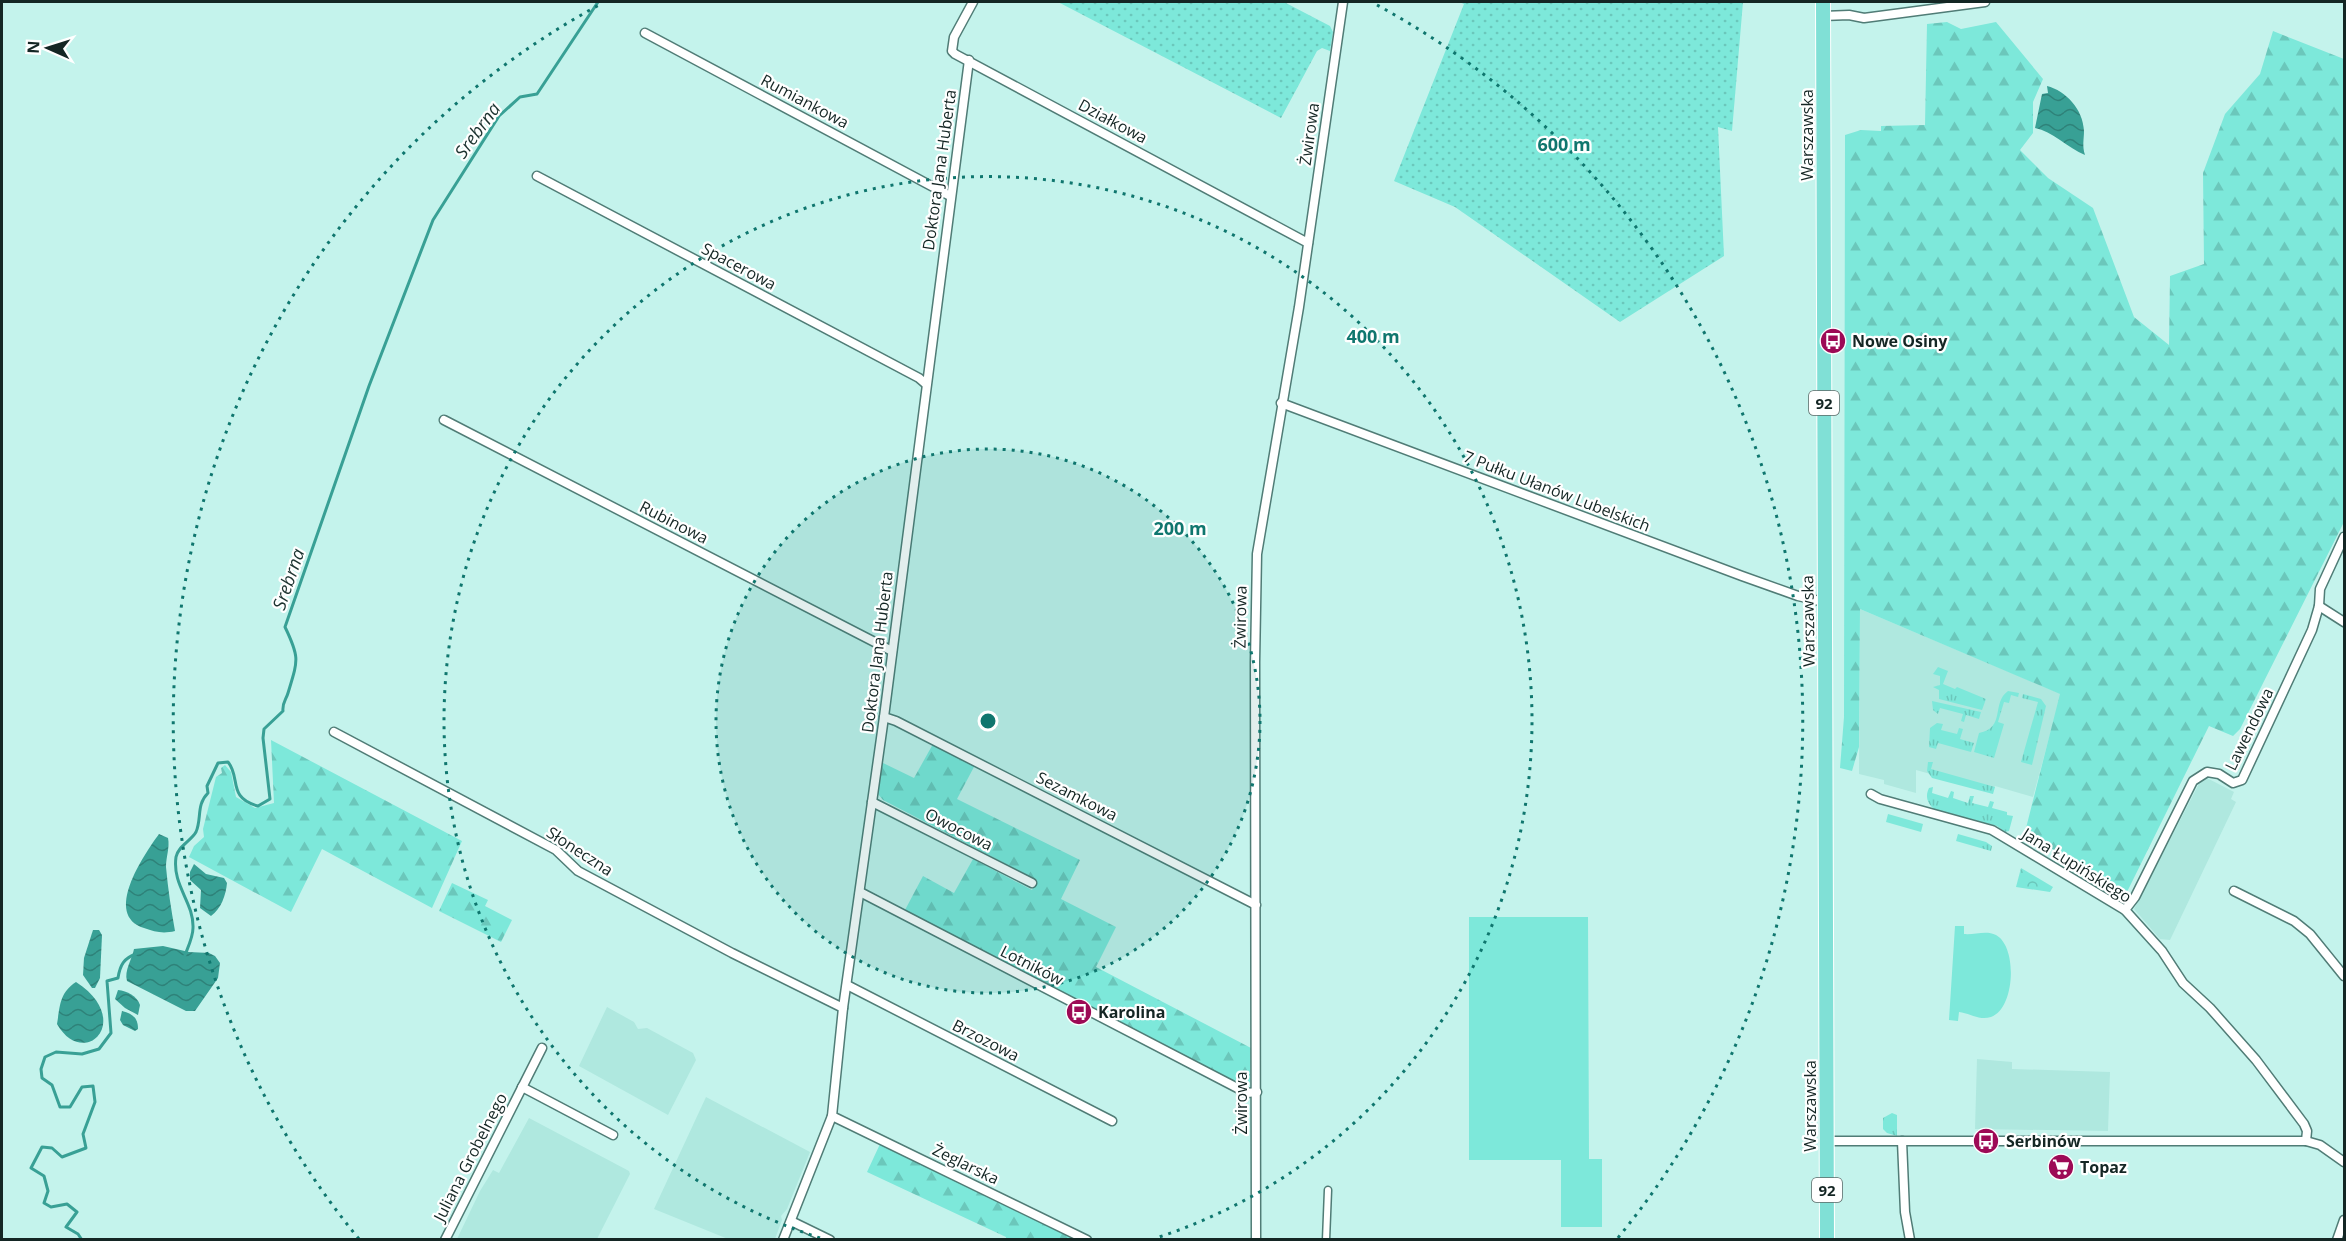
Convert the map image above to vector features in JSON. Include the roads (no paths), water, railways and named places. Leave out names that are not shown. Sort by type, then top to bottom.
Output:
[{"type":"main road","name":"Warszawska","points":[[1823,9],[1827,1239]]},
{"type":"street","name":"Działkowa","points":[[973,2],[952,45],[952,51],[955,54],[1308,243]]},
{"type":"street","name":"Żwirowa","points":[[1256,1239],[1256,563],[1308,243],[1343,2]]},
{"type":"street","points":[[1823,9],[1864,18],[1985,2]]},
{"type":"street","name":"Rumiankowa","points":[[645,33],[950,196]]},
{"type":"street","name":"Doktora Jana Huberta","points":[[783,1239],[832,1116],[843,1008],[884,717],[969,60]]},
{"type":"street","name":"Spacerowa","points":[[537,176],[919,378],[926,384]]},
{"type":"street","name":"7 Pułku Ułanów Lubelskich","points":[[1281,403],[1742,576],[1798,596],[1824,602]]},
{"type":"street","name":"Rubinowa","points":[[444,420],[891,651]]},
{"type":"street","name":"Lawendowa","points":[[2125,910],[2135,897],[2193,781],[2206,772],[2219,774],[2234,783],[2242,780],[2312,630],[2319,606],[2320,589],[2344,537]]},
{"type":"street","points":[[2319,606],[2344,622]]},
{"type":"street","name":"Sezamkowa","points":[[884,717],[896,721],[1256,905]]},
{"type":"street","name":"Słoneczna","points":[[334,732],[556,850],[578,871],[588,877],[843,1008]]},
{"type":"street","name":"Jana Łupińskiego","points":[[1871,794],[1880,799],[1992,830],[2125,910],[2162,951],[2183,983],[2210,1008],[2256,1060],[2304,1124],[2307,1131],[2306,1141]]},
{"type":"street","name":"Owocowa","points":[[872,802],[1032,883]]},
{"type":"street","points":[[2234,891],[2294,921],[2310,934],[2344,976]]},
{"type":"street","name":"Lotników","points":[[860,892],[1248,1093],[1257,1092]]},
{"type":"street","name":"Brzozowa","points":[[847,985],[1112,1121]]},
{"type":"street","name":"Juliana Grobelnego","points":[[445,1239],[542,1048]]},
{"type":"street","name":"Juliana Grobelnego","points":[[522,1087],[613,1135]]},
{"type":"street","name":"Żeglarska","points":[[832,1116],[1087,1239]]},
{"type":"street","points":[[1827,1141],[2306,1141],[2320,1145],[2344,1162]]},
{"type":"street","points":[[1902,1141],[1903,1187],[1910,1239]]},
{"type":"street","points":[[1326,1239],[1328,1190]]},
{"type":"street","points":[[2337,1239],[2344,1220]]},
{"type":"street","points":[[791,1221],[830,1239]]},
{"type":"water","points":[[2047,86],[2061,92],[2077,108],[2083,123],[2085,155],[2048,132],[2035,128],[2042,94],[2048,93]]},
{"type":"water","points":[[159,834],[168,838],[166,867],[175,931],[167,932],[144,928],[132,921],[127,911],[130,884],[144,856]]},
{"type":"water","points":[[194,864],[206,874],[224,878],[227,883],[218,910],[211,916],[200,908],[201,890],[190,880],[190,872]]},
{"type":"water","points":[[93,930],[99,930],[102,935],[100,978],[95,988],[92,988],[83,975],[84,958]]},
{"type":"water","points":[[163,946],[189,952],[209,953],[215,956],[220,963],[218,978],[195,1011],[186,1011],[127,981],[127,969],[134,949]]},
{"type":"water","points":[[76,982],[93,997],[102,1011],[103,1024],[99,1035],[90,1041],[80,1043],[68,1037],[57,1024],[63,996]]},
{"type":"water","points":[[118,990],[137,999],[140,1005],[138,1015],[115,999]]},
{"type":"water","points":[[122,1011],[134,1017],[138,1029],[135,1031],[123,1025],[120,1020]]},
{"type":"waterway","name":"Srebrna","points":[[185,955],[193,928],[190,910],[177,877],[177,853],[196,832],[202,802],[208,793],[207,786],[218,763],[228,762],[234,774],[238,793],[242,798],[258,806],[270,799],[264,729],[283,711],[296,659],[285,627],[369,386],[433,220],[499,116],[520,97],[537,94],[598,2]]},
{"type":"waterway","name":"Srebrna","points":[[82,1240],[78,1234],[66,1227],[77,1212],[67,1204],[51,1207],[44,1203],[48,1191],[44,1176],[31,1168],[42,1147],[52,1148],[62,1157],[86,1148],[83,1134],[95,1102],[93,1086],[82,1087],[70,1107],[60,1107],[52,1085],[42,1078],[41,1069],[45,1057],[56,1052],[82,1054],[99,1049],[111,1033],[107,981],[118,978],[123,963],[136,954]]},
{"type":"place","name":"Nowe Osiny","points":[[1833,341]]},
{"type":"place","name":"Karolina","points":[[1079,1012]]},
{"type":"place","name":"Serbinów","points":[[1986,1141]]},
{"type":"place","name":"Topaz","points":[[2061,1167]]}]
